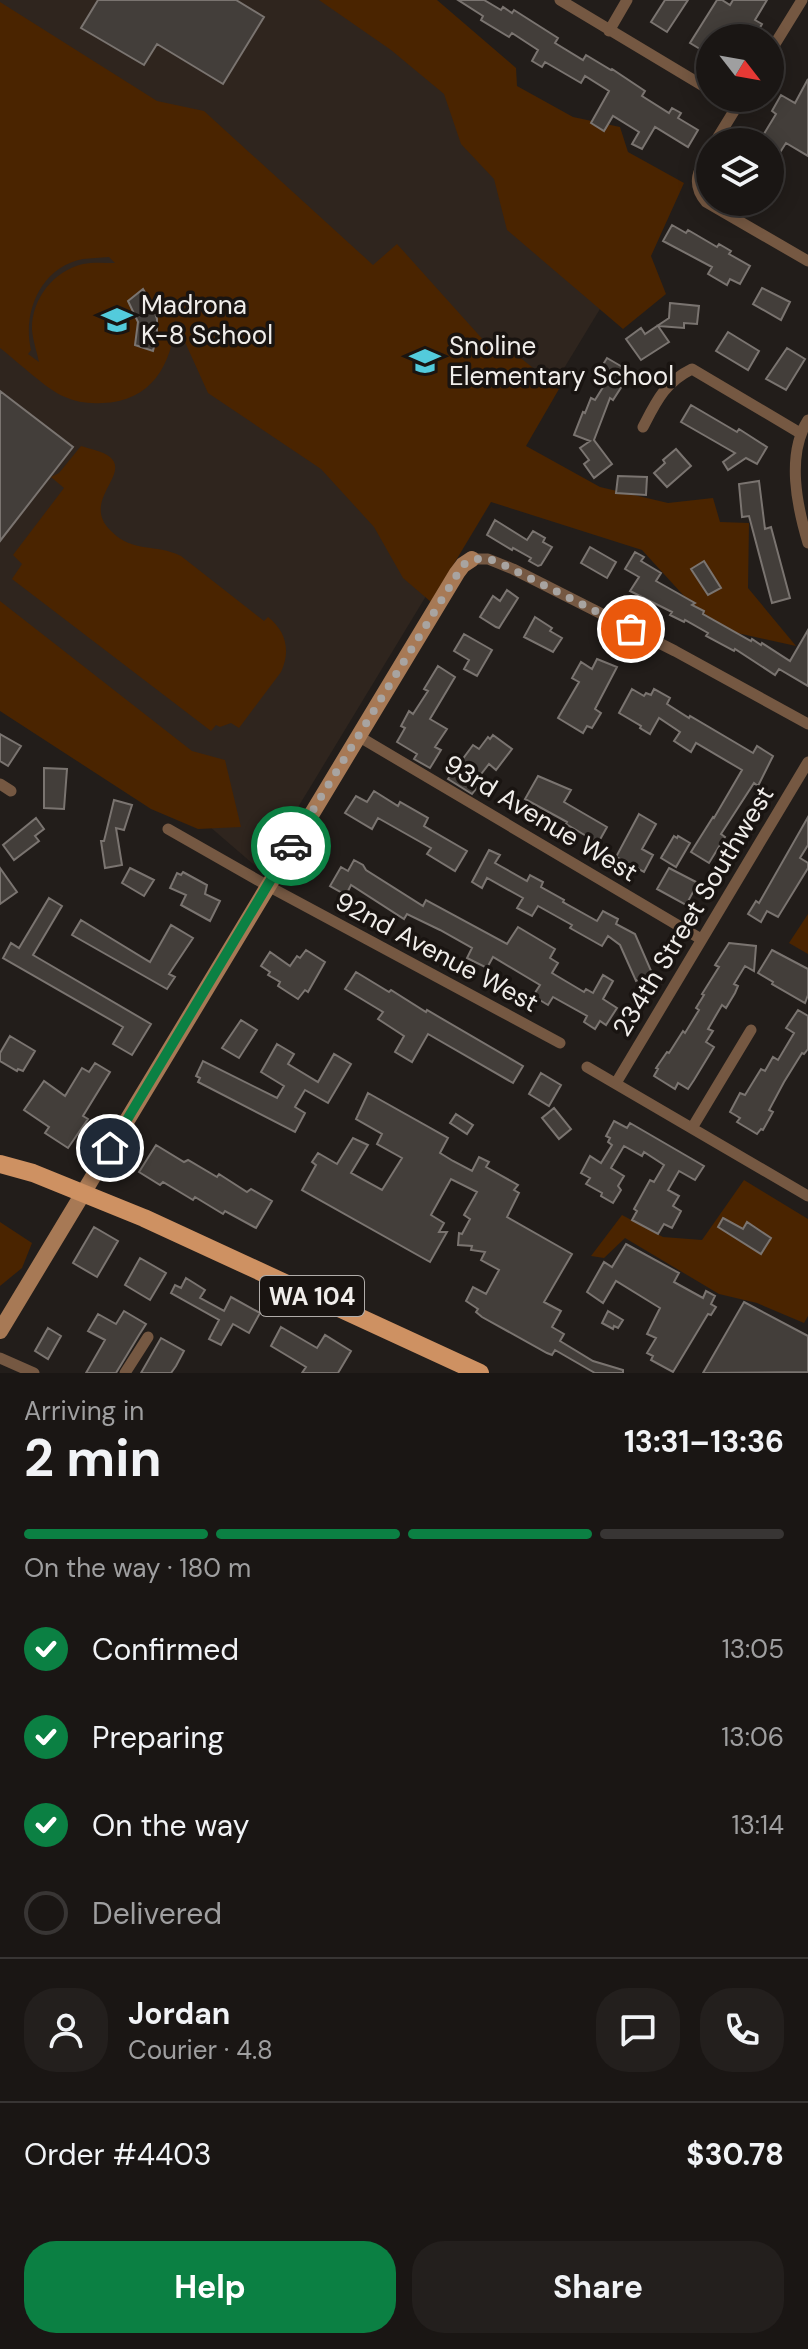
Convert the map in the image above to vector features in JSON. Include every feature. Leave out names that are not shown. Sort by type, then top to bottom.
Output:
[{"type":"main road","name":"WA 104","points":[[0,1164],[33,1173],[144,1218],[480,1373]]},
{"type":"street","points":[[560,0],[696,82]]},
{"type":"street","points":[[609,31],[627,0]]},
{"type":"street","points":[[784,29],[802,0]]},
{"type":"street","points":[[730,216],[808,261]]},
{"type":"street","points":[[643,427],[663,390],[677,376],[692,369],[800,433]]},
{"type":"street","points":[[808,420],[800,433],[795,477],[801,521],[808,543]]},
{"type":"street","points":[[0,1331],[5,1313],[83,1193],[463,565],[472,559],[488,559],[513,569],[675,651],[808,724]]},
{"type":"street","name":"93rd Avenue West","points":[[358,736],[701,939]]},
{"type":"street","name":"234th Street Southwest","points":[[616,1083],[808,762]]},
{"type":"street","points":[[0,784],[11,791]]},
{"type":"street","name":"92nd Avenue West","points":[[168,829],[560,1043]]},
{"type":"street","points":[[692,1128],[751,1030]]},
{"type":"street","points":[[587,1067],[808,1196]]},
{"type":"street","points":[[125,1373],[148,1337]]},
{"type":"street","points":[[0,1358],[34,1373]]},
{"type":"shaded area","points":[[0,0],[351,0],[669,195],[260,870],[0,646]]},
{"type":"shaded area","points":[[319,0],[437,0],[516,68],[517,86],[573,117],[620,127],[628,152],[684,183],[651,256],[666,294],[623,329],[507,230],[494,179],[461,144],[444,94],[391,50]]},
{"type":"shaded area","points":[[0,2],[157,101],[204,111],[373,265],[397,244],[486,343],[501,342],[559,389],[526,446],[600,487],[668,503],[713,498],[720,522],[749,523],[748,588],[796,646],[724,630],[684,596],[642,550],[491,502],[431,602],[403,578],[374,527],[321,469],[208,393],[175,320],[170,351],[156,378],[134,396],[119,401],[87,403],[65,397],[41,382],[0,348]],"holes":[[[109,257],[115,263],[83,264],[53,280],[40,298],[33,319],[39,362],[28,354],[31,350],[29,321],[32,307],[46,281],[56,271],[83,259]]]},
{"type":"shaded area","points":[[81,446],[107,455],[115,464],[101,509],[103,520],[111,531],[136,546],[181,556],[264,621],[268,617],[283,635],[286,657],[281,672],[239,728],[231,723],[220,727],[216,725],[211,731],[12,579],[22,564],[13,555],[64,488],[51,477],[59,473]]},
{"type":"shaded area","points":[[0,601],[192,751],[225,760],[241,827],[198,829],[151,809],[0,711]]},
{"type":"shaded area","points":[[808,914],[808,954],[789,943]]},
{"type":"shaded area","points":[[744,1180],[808,1219],[808,1316],[804,1323],[757,1303],[719,1294],[625,1238],[604,1258],[591,1256],[622,1215],[663,1237],[702,1240]]},
{"type":"shaded area","points":[[0,1222],[32,1243],[22,1268],[0,1286]]},
{"type":"building","points":[[98,0],[236,0],[264,17],[223,84],[157,44],[144,65],[81,28]]},
{"type":"building","points":[[458,0],[484,0],[501,10],[503,7],[512,13],[514,10],[558,38],[555,43],[583,60],[586,55],[612,69],[645,91],[642,96],[669,113],[672,108],[681,113],[678,118],[696,129],[688,147],[655,127],[642,149],[632,144],[639,132],[613,116],[604,131],[591,123],[609,91],[585,76],[581,83],[545,62],[542,67],[532,61],[538,50],[512,33],[509,37],[481,20],[483,16]]},
{"type":"building","points":[[665,0],[688,0],[667,32],[651,22]]},
{"type":"building","points":[[717,0],[730,5],[733,0],[767,0],[755,20],[762,24],[702,24]]},
{"type":"building","points":[[808,79],[808,156],[786,143],[784,146],[784,128],[768,128],[776,114],[773,112],[784,112],[784,97],[795,103]]},
{"type":"building","points":[[672,225],[686,233],[688,230],[717,247],[719,244],[750,266],[740,284],[730,279],[727,285],[708,274],[712,267],[663,241]]},
{"type":"building","points":[[762,288],[790,302],[781,320],[753,304]]},
{"type":"building","points":[[143,289],[157,319],[153,351],[135,345],[138,322],[128,301]]},
{"type":"building","points":[[670,303],[699,306],[697,324],[684,323],[684,328],[658,326],[669,342],[641,360],[626,339],[641,328],[645,334],[669,318]]},
{"type":"building","points":[[728,332],[759,351],[748,370],[716,351]]},
{"type":"building","points":[[787,348],[805,359],[786,390],[766,379]]},
{"type":"building","points":[[607,358],[631,372],[613,400],[610,398],[594,440],[612,464],[594,478],[584,464],[589,460],[580,448],[590,441],[574,435],[591,398],[595,400],[608,379],[598,373]]},
{"type":"building","points":[[0,391],[73,447],[0,541]]},
{"type":"building","points":[[691,405],[767,447],[757,464],[746,458],[728,470],[723,462],[735,453],[681,422]]},
{"type":"building","points":[[676,449],[691,466],[667,487],[654,473]]},
{"type":"building","points":[[618,476],[647,477],[646,495],[616,493]]},
{"type":"building","points":[[759,481],[765,529],[771,527],[790,598],[772,603],[749,516],[742,517],[739,484]]},
{"type":"building","points":[[495,520],[527,540],[533,531],[545,538],[543,542],[552,547],[541,565],[487,535]]},
{"type":"building","points":[[590,547],[616,562],[607,578],[581,563]]},
{"type":"building","points":[[635,552],[644,557],[641,561],[661,573],[656,581],[695,603],[692,605],[704,611],[703,614],[751,641],[762,643],[790,661],[808,630],[808,686],[779,669],[775,675],[735,649],[706,636],[708,633],[670,615],[672,612],[630,591],[639,577],[625,569]]},
{"type":"building","points":[[704,561],[721,588],[708,595],[691,569]]},
{"type":"building","points":[[507,590],[518,598],[499,628],[480,617],[493,596],[500,601]]},
{"type":"building","points":[[535,617],[562,638],[553,652],[524,637]]},
{"type":"building","points":[[464,634],[492,650],[477,676],[464,669],[469,660],[454,651]]},
{"type":"building","points":[[597,659],[617,667],[595,709],[601,713],[592,728],[587,726],[583,733],[558,718],[579,682],[572,678],[581,662],[592,669]]},
{"type":"building","points":[[438,666],[455,677],[430,719],[447,729],[435,747],[441,750],[430,768],[414,759],[417,754],[397,742],[405,728],[401,726],[409,711],[413,714],[428,691],[424,689]]},
{"type":"building","points":[[632,689],[644,696],[646,693],[651,695],[654,689],[670,698],[667,704],[689,718],[753,753],[757,746],[773,756],[758,786],[754,783],[721,834],[725,837],[709,863],[691,852],[742,770],[696,743],[691,752],[674,741],[680,732],[659,718],[650,734],[619,713]]},
{"type":"building","points":[[0,734],[21,746],[8,766],[0,761]]},
{"type":"building","points":[[493,735],[512,749],[496,770],[489,764],[475,782],[479,785],[472,794],[448,779],[473,745],[479,749]]},
{"type":"building","points":[[44,768],[67,769],[64,809],[44,808]]},
{"type":"building","points":[[538,776],[571,790],[564,802],[607,827],[593,852],[583,846],[588,837],[525,799]]},
{"type":"building","points":[[374,791],[398,806],[400,802],[428,818],[424,826],[467,851],[455,871],[427,854],[431,848],[378,818],[372,829],[345,813],[356,796],[367,802]]},
{"type":"building","points":[[114,800],[132,805],[124,830],[116,828],[122,865],[105,868],[101,841],[104,841]]},
{"type":"building","points":[[639,814],[656,824],[642,849],[653,855],[644,872],[616,857]]},
{"type":"building","points":[[808,817],[808,845],[800,858],[808,863],[808,868],[778,917],[767,911],[761,922],[748,914],[756,901],[759,903]]},
{"type":"building","points":[[36,818],[44,829],[35,836],[39,841],[14,860],[3,845]]},
{"type":"building","points":[[674,836],[690,843],[676,867],[661,858]]},
{"type":"building","points":[[489,850],[500,855],[495,863],[527,881],[530,875],[543,882],[541,887],[597,921],[603,911],[618,919],[616,924],[635,934],[652,973],[636,981],[620,945],[608,936],[602,946],[538,906],[532,916],[517,908],[523,898],[487,878],[482,888],[472,882]]},
{"type":"building","points":[[354,860],[423,906],[426,900],[507,944],[518,927],[555,949],[550,958],[558,963],[552,973],[584,992],[586,989],[593,993],[603,975],[613,981],[603,999],[617,1008],[606,1025],[600,1021],[595,1029],[584,1022],[587,1016],[553,997],[548,1005],[533,996],[540,985],[493,957],[487,968],[467,958],[472,948],[440,930],[407,914],[404,919],[351,885],[346,895],[330,886],[341,867],[348,871]]},
{"type":"building","points":[[0,868],[17,892],[0,904]]},
{"type":"building","points":[[130,868],[154,880],[144,896],[122,883]]},
{"type":"building","points":[[669,868],[698,883],[686,905],[657,889]]},
{"type":"building","points":[[183,872],[207,885],[205,894],[220,901],[210,921],[181,905],[186,895],[170,888],[177,873],[181,875]]},
{"type":"building","points":[[49,898],[62,906],[33,955],[151,1024],[132,1055],[113,1044],[123,1027],[3,958],[11,943],[19,948]]},
{"type":"building","points":[[81,920],[150,962],[171,925],[193,938],[169,974],[175,977],[167,989],[72,935]]},
{"type":"building","points":[[729,943],[756,946],[754,971],[745,966],[734,984],[738,986],[735,993],[726,1008],[722,1005],[708,1029],[713,1031],[706,1042],[714,1047],[688,1089],[678,1083],[675,1089],[654,1076],[656,1068],[683,1031],[685,1033],[699,1010],[696,1008],[702,994]]},
{"type":"building","points":[[306,950],[325,962],[308,992],[305,990],[298,999],[278,986],[280,982],[261,966],[270,952],[290,966]]},
{"type":"building","points":[[772,950],[808,969],[805,1003],[758,973]]},
{"type":"building","points":[[356,972],[523,1066],[513,1083],[428,1034],[412,1062],[395,1052],[404,1036],[378,1019],[383,1012],[345,989]]},
{"type":"building","points":[[798,1010],[808,1016],[808,1049],[802,1053],[784,1082],[769,1110],[773,1112],[763,1130],[757,1134],[737,1122],[740,1118],[730,1112],[740,1093],[745,1095],[761,1069],[765,1071],[773,1057],[778,1060],[794,1033],[786,1028]]},
{"type":"building","points":[[241,1020],[257,1030],[239,1058],[222,1048]]},
{"type":"building","points":[[10,1036],[35,1051],[23,1071],[0,1061],[0,1053]]},
{"type":"building","points":[[277,1044],[294,1054],[288,1064],[318,1082],[334,1054],[351,1064],[328,1103],[305,1090],[295,1107],[305,1113],[295,1132],[198,1082],[200,1078],[196,1076],[203,1061],[277,1098],[284,1086],[261,1072]]},
{"type":"building","points":[[95,1063],[110,1072],[83,1116],[88,1119],[68,1148],[45,1133],[49,1127],[24,1110],[44,1081],[65,1096],[82,1068],[89,1072]]},
{"type":"building","points":[[541,1073],[561,1085],[549,1106],[529,1094]]},
{"type":"building","points":[[368,1093],[448,1138],[440,1153],[453,1161],[472,1171],[479,1157],[489,1162],[486,1167],[518,1185],[514,1190],[519,1193],[507,1217],[572,1254],[544,1302],[561,1311],[552,1327],[564,1334],[560,1341],[593,1361],[623,1370],[623,1373],[595,1373],[555,1350],[552,1355],[547,1353],[482,1317],[476,1312],[478,1309],[466,1301],[473,1287],[486,1294],[499,1270],[481,1260],[485,1252],[471,1250],[472,1246],[458,1245],[459,1233],[462,1234],[470,1219],[464,1215],[477,1192],[451,1179],[431,1215],[444,1223],[439,1232],[447,1232],[430,1262],[302,1190],[316,1165],[312,1162],[318,1153],[337,1164],[353,1138],[368,1145],[351,1173],[382,1190],[402,1158],[377,1144],[382,1134],[356,1119]]},
{"type":"building","points":[[554,1108],[571,1129],[559,1139],[542,1118]]},
{"type":"building","points":[[456,1114],[473,1125],[467,1134],[450,1123]]},
{"type":"building","points":[[614,1121],[627,1128],[630,1123],[704,1166],[695,1180],[679,1171],[668,1190],[679,1196],[673,1206],[681,1211],[672,1228],[664,1224],[658,1234],[632,1220],[637,1211],[634,1209],[650,1180],[654,1182],[664,1165],[644,1152],[642,1156],[624,1146],[611,1168],[624,1176],[618,1186],[621,1190],[613,1203],[586,1184],[590,1178],[581,1173],[590,1156],[601,1163],[612,1145],[606,1136]]},
{"type":"building","points":[[156,1145],[184,1162],[188,1160],[217,1177],[219,1174],[247,1192],[251,1189],[272,1201],[256,1228],[225,1211],[223,1214],[195,1197],[193,1200],[163,1182],[160,1185],[139,1172]]},
{"type":"building","points":[[723,1218],[743,1229],[747,1222],[771,1238],[761,1254],[718,1227]]},
{"type":"building","points":[[94,1227],[118,1241],[97,1277],[73,1263]]},
{"type":"building","points":[[626,1244],[679,1273],[674,1282],[703,1298],[706,1291],[715,1296],[711,1304],[716,1307],[711,1315],[708,1314],[673,1372],[651,1360],[653,1356],[647,1353],[656,1338],[647,1334],[660,1308],[616,1281],[603,1303],[587,1292],[604,1262],[612,1267]]},
{"type":"building","points":[[140,1258],[166,1273],[150,1300],[125,1285]]},
{"type":"building","points":[[186,1278],[205,1290],[200,1298],[224,1311],[231,1297],[260,1313],[249,1333],[233,1324],[221,1345],[209,1339],[219,1320],[171,1293],[175,1285],[181,1288]]},
{"type":"building","points":[[744,1302],[808,1336],[808,1372],[703,1373]]},
{"type":"building","points":[[124,1311],[146,1324],[116,1373],[86,1373],[105,1340],[88,1331],[98,1314],[116,1324]]},
{"type":"building","points":[[608,1311],[623,1320],[618,1328],[614,1326],[613,1329],[602,1323]]},
{"type":"building","points":[[281,1327],[317,1348],[325,1335],[351,1351],[338,1373],[302,1373],[306,1367],[271,1346]]},
{"type":"building","points":[[48,1328],[61,1336],[48,1359],[35,1351]]},
{"type":"building","points":[[161,1338],[184,1351],[176,1366],[171,1373],[141,1373]]},
{"type":"way so far","points":[[291,846],[457,573],[472,559],[496,561],[631,629]]},
{"type":"place","name":"Madrona K-8 School","points":[[117,320]]},
{"type":"place","name":"Snoline Elementary School","points":[[425,361]]},
{"type":"route","points":[[110,1148],[291,846]]}]
